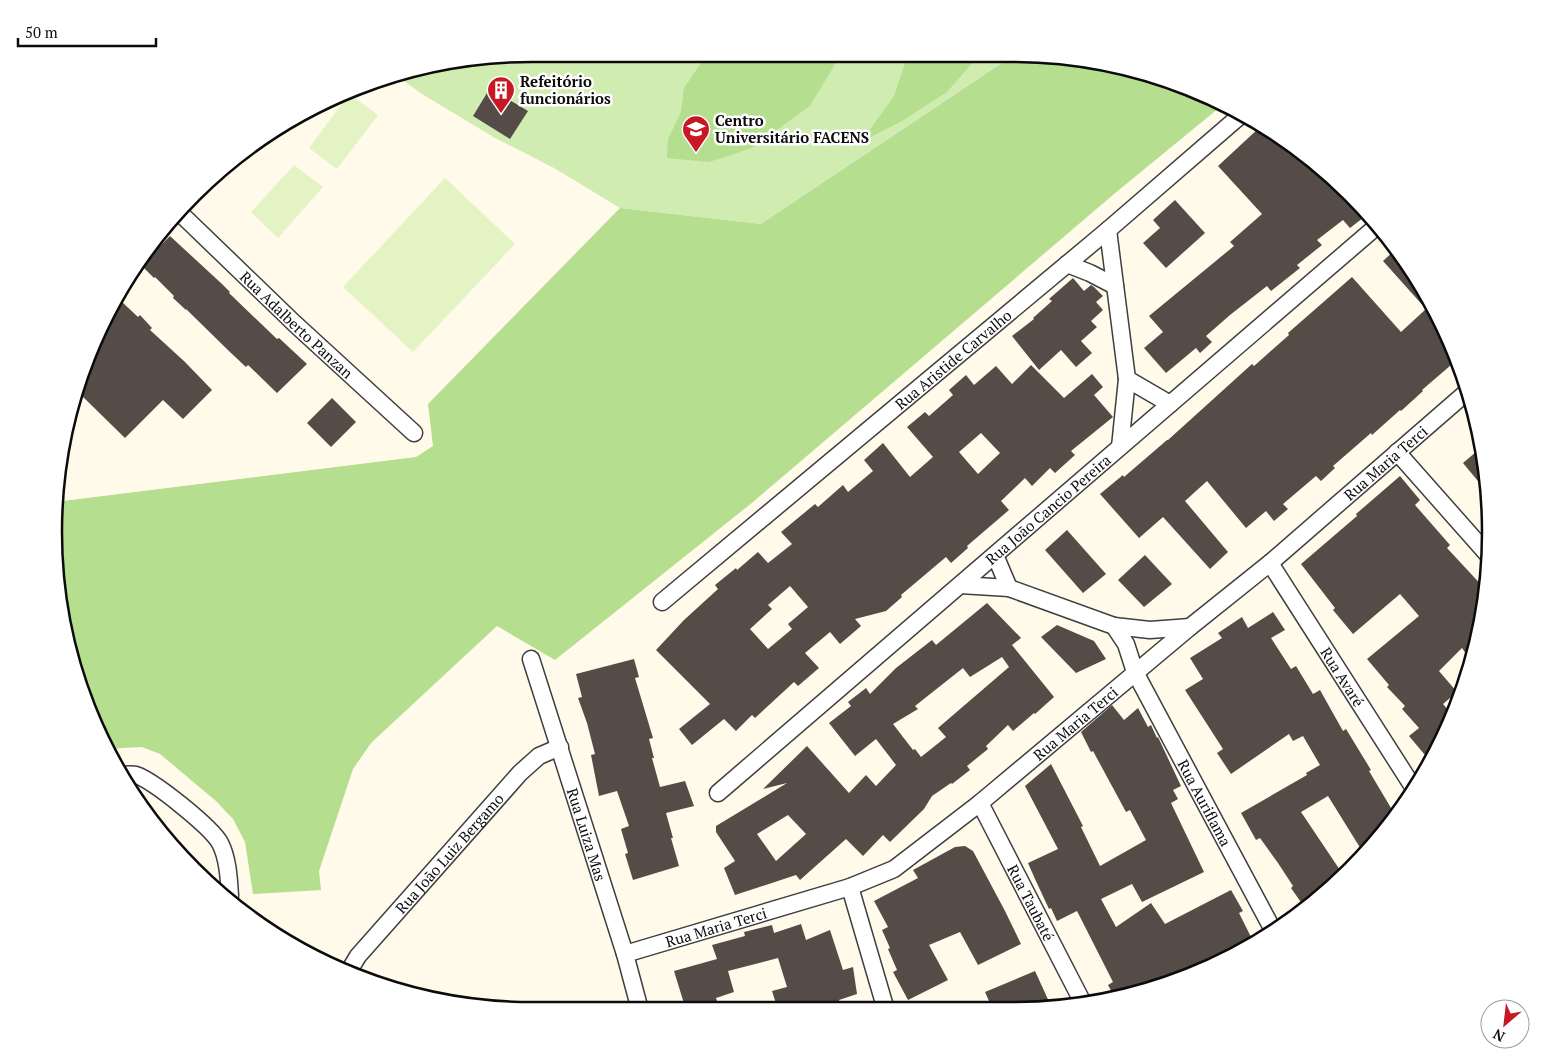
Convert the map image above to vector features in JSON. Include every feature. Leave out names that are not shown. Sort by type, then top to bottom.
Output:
[{"type":"street","name":"Rua Aristide Carvalho","points":[[662,602],[1108,230],[1236,119]]},
{"type":"street","name":"Rua Adalberto Panzan","points":[[184,217],[301,329],[414,433]]},
{"type":"street","points":[[1108,230],[1127,379],[1120,447]]},
{"type":"street","name":"Rua João Cancio Pereira","points":[[718,793],[1373,231]]},
{"type":"street","points":[[1067,264],[1115,286]]},
{"type":"street","points":[[1127,379],[1170,404]]},
{"type":"street","name":"Rua Maria Terci","points":[[625,954],[850,887],[894,868],[980,803],[1135,672],[1270,563],[1463,396]]},
{"type":"street","points":[[1397,452],[1481,548]]},
{"type":"street","points":[[995,554],[1009,588]]},
{"type":"street","name":"Rua Avaré","points":[[1270,563],[1410,782]]},
{"type":"street","points":[[960,585],[1009,588],[1114,626],[1150,630],[1190,627]]},
{"type":"street","name":"Rua Auriflama","points":[[1114,626],[1126,644],[1135,672],[1270,925]]},
{"type":"street","name":"Rua Luiza Mas","points":[[532,659],[625,954],[638,1002]]},
{"type":"street","name":"Rua João Luiz Bergamo","points":[[352,966],[358,956],[520,772],[539,756],[560,748]]},
{"type":"street","points":[[130,775],[135,775],[162,790],[208,828],[220,843],[226,860],[229,890]]},
{"type":"street","name":"Rua Taubaté","points":[[980,803],[1079,996]]},
{"type":"street","points":[[850,887],[884,1002]]},
{"type":"green space","name":"Centro Universitário FACENS","points":[[532,62],[1004,62],[761,224],[620,208],[554,168],[495,138],[422,94],[403,80],[471,67]]},
{"type":"green space","points":[[702,62],[836,62],[810,106],[752,148],[709,162],[667,158],[668,139],[681,112],[684,88]]},
{"type":"green space","points":[[905,62],[973,62],[947,92],[902,121],[861,142],[894,96]]},
{"type":"green space","points":[[1004,62],[1074,67],[1135,78],[1193,98],[1217,109],[1114,194],[753,502],[555,660],[497,626],[371,743],[353,769],[319,871],[321,890],[253,894],[245,842],[233,819],[216,801],[160,754],[142,747],[116,749],[111,740],[87,683],[78,654],[72,624],[64,563],[62,532],[64,501],[416,457],[433,446],[428,404],[620,208],[761,224]]},
{"type":"green space","points":[[354,97],[378,115],[337,169],[309,148],[343,102]]},
{"type":"green space","points":[[294,165],[323,187],[278,238],[251,212]]},
{"type":"green space","points":[[445,178],[515,244],[413,352],[343,287]]},
{"type":"building","name":"Refeitório funcionários","points":[[490,88],[528,111],[510,139],[473,116]]},
{"type":"building","points":[[1256,130],[1323,179],[1362,218],[1350,228],[1343,220],[1317,240],[1322,245],[1297,265],[1300,268],[1271,291],[1267,286],[1206,336],[1212,342],[1200,353],[1196,348],[1166,373],[1144,348],[1163,332],[1149,316],[1234,246],[1230,242],[1262,214],[1218,166]]},
{"type":"building","points":[[1175,200],[1205,233],[1166,268],[1143,243],[1160,228],[1153,220]]},
{"type":"building","points":[[170,236],[277,339],[279,338],[307,364],[277,393],[248,365],[246,367],[231,353],[144,268]]},
{"type":"building","points":[[1391,254],[1403,271],[1420,297],[1434,324],[1452,364],[1401,411],[1372,435],[1371,433],[1333,466],[1335,468],[1321,481],[1316,476],[1283,504],[1288,509],[1274,521],[1266,511],[1246,528],[1207,481],[1185,501],[1228,552],[1210,569],[1163,517],[1139,538],[1100,494],[1123,475],[1124,477],[1168,440],[1252,364],[1254,366],[1289,335],[1288,333],[1352,277],[1401,332],[1426,309],[1383,261]]},
{"type":"building","points":[[1073,278],[1084,291],[1091,285],[1103,296],[1096,302],[1103,310],[1091,321],[1097,327],[1081,341],[1092,353],[1076,367],[1061,350],[1039,370],[1012,336],[1034,319],[1052,301],[1049,299]]},
{"type":"building","points":[[122,302],[138,317],[140,315],[152,328],[150,330],[212,390],[183,419],[163,400],[125,438],[82,396],[98,352]]},
{"type":"building","points":[[1031,365],[1064,398],[1092,374],[1103,387],[1094,395],[1113,417],[1071,451],[1075,455],[1055,473],[1050,468],[1032,486],[1025,478],[1001,501],[1009,510],[967,546],[968,548],[951,563],[946,557],[901,595],[902,597],[886,611],[855,619],[861,626],[840,644],[830,632],[805,653],[819,668],[798,686],[794,682],[755,718],[752,715],[736,731],[724,719],[692,745],[679,729],[710,704],[656,650],[684,620],[718,589],[715,585],[758,552],[768,563],[792,544],[781,532],[815,504],[818,507],[843,485],[848,492],[873,471],[864,460],[883,443],[910,477],[933,457],[907,427],[925,412],[929,416],[953,395],[949,390],[966,375],[974,385],[996,366],[1012,384]],"holes":[[[981,433],[1000,453],[978,474],[959,452]],[[790,586],[808,607],[788,624],[792,629],[768,649],[750,629],[772,609],[768,605]]]},
{"type":"building","points":[[332,398],[356,422],[331,447],[307,423]]},
{"type":"building","points":[[1475,453],[1479,483],[1463,463]]},
{"type":"building","points":[[1400,476],[1420,500],[1415,505],[1450,545],[1447,548],[1479,583],[1467,655],[1462,648],[1439,671],[1455,690],[1453,695],[1443,704],[1448,710],[1426,756],[1409,736],[1419,728],[1402,709],[1405,706],[1387,687],[1389,685],[1367,659],[1419,616],[1400,594],[1353,634],[1333,610],[1335,608],[1301,564],[1357,516],[1356,514]]},
{"type":"building","points":[[1067,530],[1106,574],[1083,593],[1045,550]]},
{"type":"building","points":[[1145,555],[1172,584],[1144,607],[1118,580]]},
{"type":"building","points":[[987,603],[1021,638],[1012,645],[1054,697],[1013,731],[1008,725],[986,746],[988,749],[967,766],[970,770],[932,796],[924,809],[890,842],[883,835],[863,856],[846,839],[800,880],[796,875],[735,895],[724,868],[735,861],[716,832],[716,826],[787,783],[763,789],[807,746],[849,793],[866,775],[876,786],[896,765],[876,739],[855,756],[829,723],[851,706],[848,702],[866,688],[870,694],[896,668],[932,640],[936,645]],"holes":[[[1002,657],[1009,667],[938,728],[946,737],[921,757],[915,749],[913,750],[893,724],[918,709],[915,706],[963,668],[970,677]],[[788,815],[806,834],[776,861],[757,834]]]},
{"type":"building","points":[[1273,612],[1285,630],[1271,638],[1291,669],[1296,666],[1313,694],[1320,690],[1343,731],[1346,729],[1371,770],[1369,771],[1392,809],[1360,848],[1328,796],[1301,812],[1339,869],[1301,902],[1278,863],[1260,838],[1256,840],[1241,813],[1307,775],[1306,773],[1320,765],[1303,736],[1293,741],[1289,734],[1231,774],[1217,753],[1223,749],[1185,690],[1203,679],[1190,658],[1222,638],[1218,633],[1242,617],[1248,628]]},
{"type":"building","points":[[1057,625],[1094,641],[1106,659],[1076,673],[1041,637]]},
{"type":"building","points":[[634,659],[639,677],[635,678],[653,738],[649,739],[660,787],[685,781],[694,806],[666,813],[679,866],[633,880],[625,854],[628,853],[621,829],[629,826],[617,791],[599,796],[591,755],[595,754],[578,698],[582,697],[576,674]]},
{"type":"building","points":[[1112,705],[1124,720],[1138,708],[1148,727],[1151,725],[1158,737],[1181,786],[1173,790],[1178,799],[1171,803],[1204,872],[1142,902],[1132,884],[1101,899],[1116,927],[1151,903],[1165,924],[1231,890],[1243,911],[1239,913],[1251,937],[1193,966],[1135,986],[1111,991],[1108,985],[1113,982],[1077,911],[1057,921],[1051,908],[1049,909],[1028,863],[1058,849],[1025,786],[1051,764],[1083,826],[1081,827],[1100,866],[1146,840],[1130,810],[1126,812],[1081,732]]},
{"type":"building","points":[[965,846],[973,851],[1021,944],[978,965],[960,932],[929,945],[948,980],[908,1000],[893,972],[897,970],[882,930],[888,927],[874,901],[918,878],[913,870],[955,847]]},
{"type":"building","points":[[801,924],[806,940],[830,930],[843,970],[853,967],[857,994],[839,1000],[840,1002],[775,1002],[772,991],[787,987],[778,958],[728,971],[734,992],[716,998],[717,1002],[684,1002],[674,971],[717,959],[712,945],[745,936],[744,932],[772,925],[774,933]]},
{"type":"building","points":[[1035,971],[1048,1000],[989,1002],[985,992]]},
{"type":"place","name":"Refeitório funcionários","points":[[501,114]]},
{"type":"place","name":"Centro Universitário FACENS","points":[[696,153]]}]
